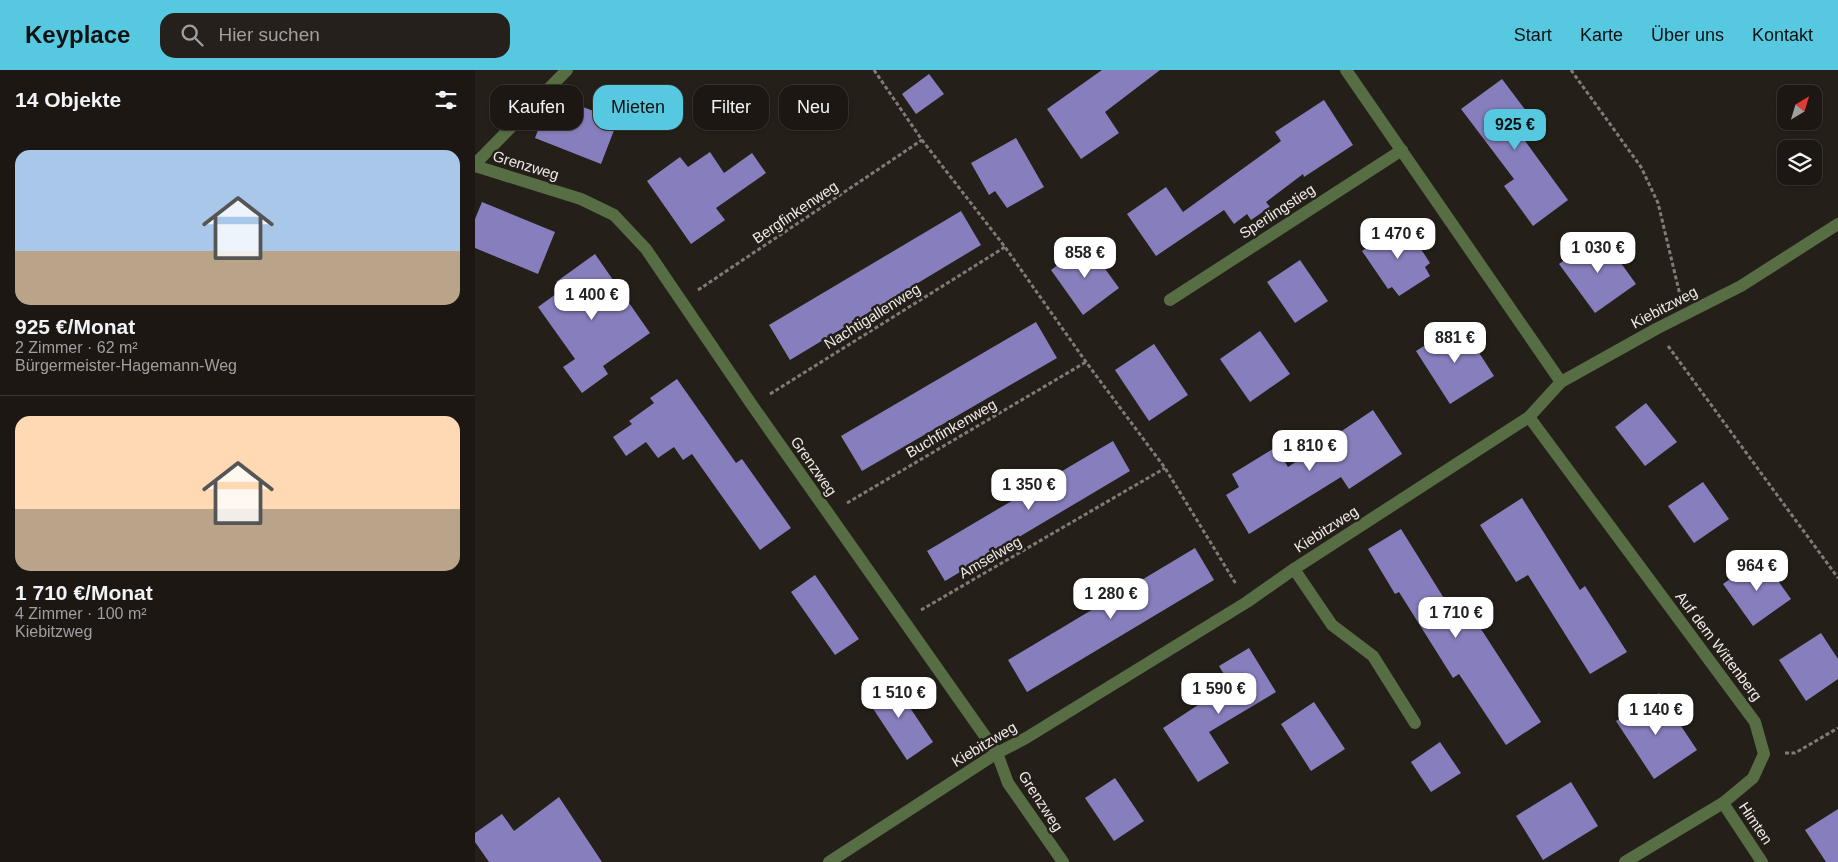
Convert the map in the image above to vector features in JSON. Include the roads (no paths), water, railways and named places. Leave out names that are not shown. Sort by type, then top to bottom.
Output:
[{"type":"street","points":[[475,165],[567,70]]},
{"type":"street","points":[[1346,70],[1561,382]]},
{"type":"street","name":"Sperlingstieg","points":[[1170,300],[1402,150]]},
{"type":"street","name":"Grenzweg","points":[[475,165],[581,199],[614,215],[646,249],[752,405],[997,753],[1008,783],[1063,862]]},
{"type":"street","name":"Kiebitzweg","points":[[829,862],[997,753],[1026,738],[1247,602],[1294,569],[1529,417],[1561,382],[1741,286],[1838,224]]},
{"type":"street","name":"Auf dem Wittenberg","points":[[1529,417],[1755,722],[1764,754],[1753,778],[1723,803]]},
{"type":"street","points":[[1294,569],[1332,625],[1373,656],[1415,723]]},
{"type":"street","points":[[1625,862],[1723,803]]},
{"type":"street","name":"Himten","points":[[1723,803],[1762,862]]}]
